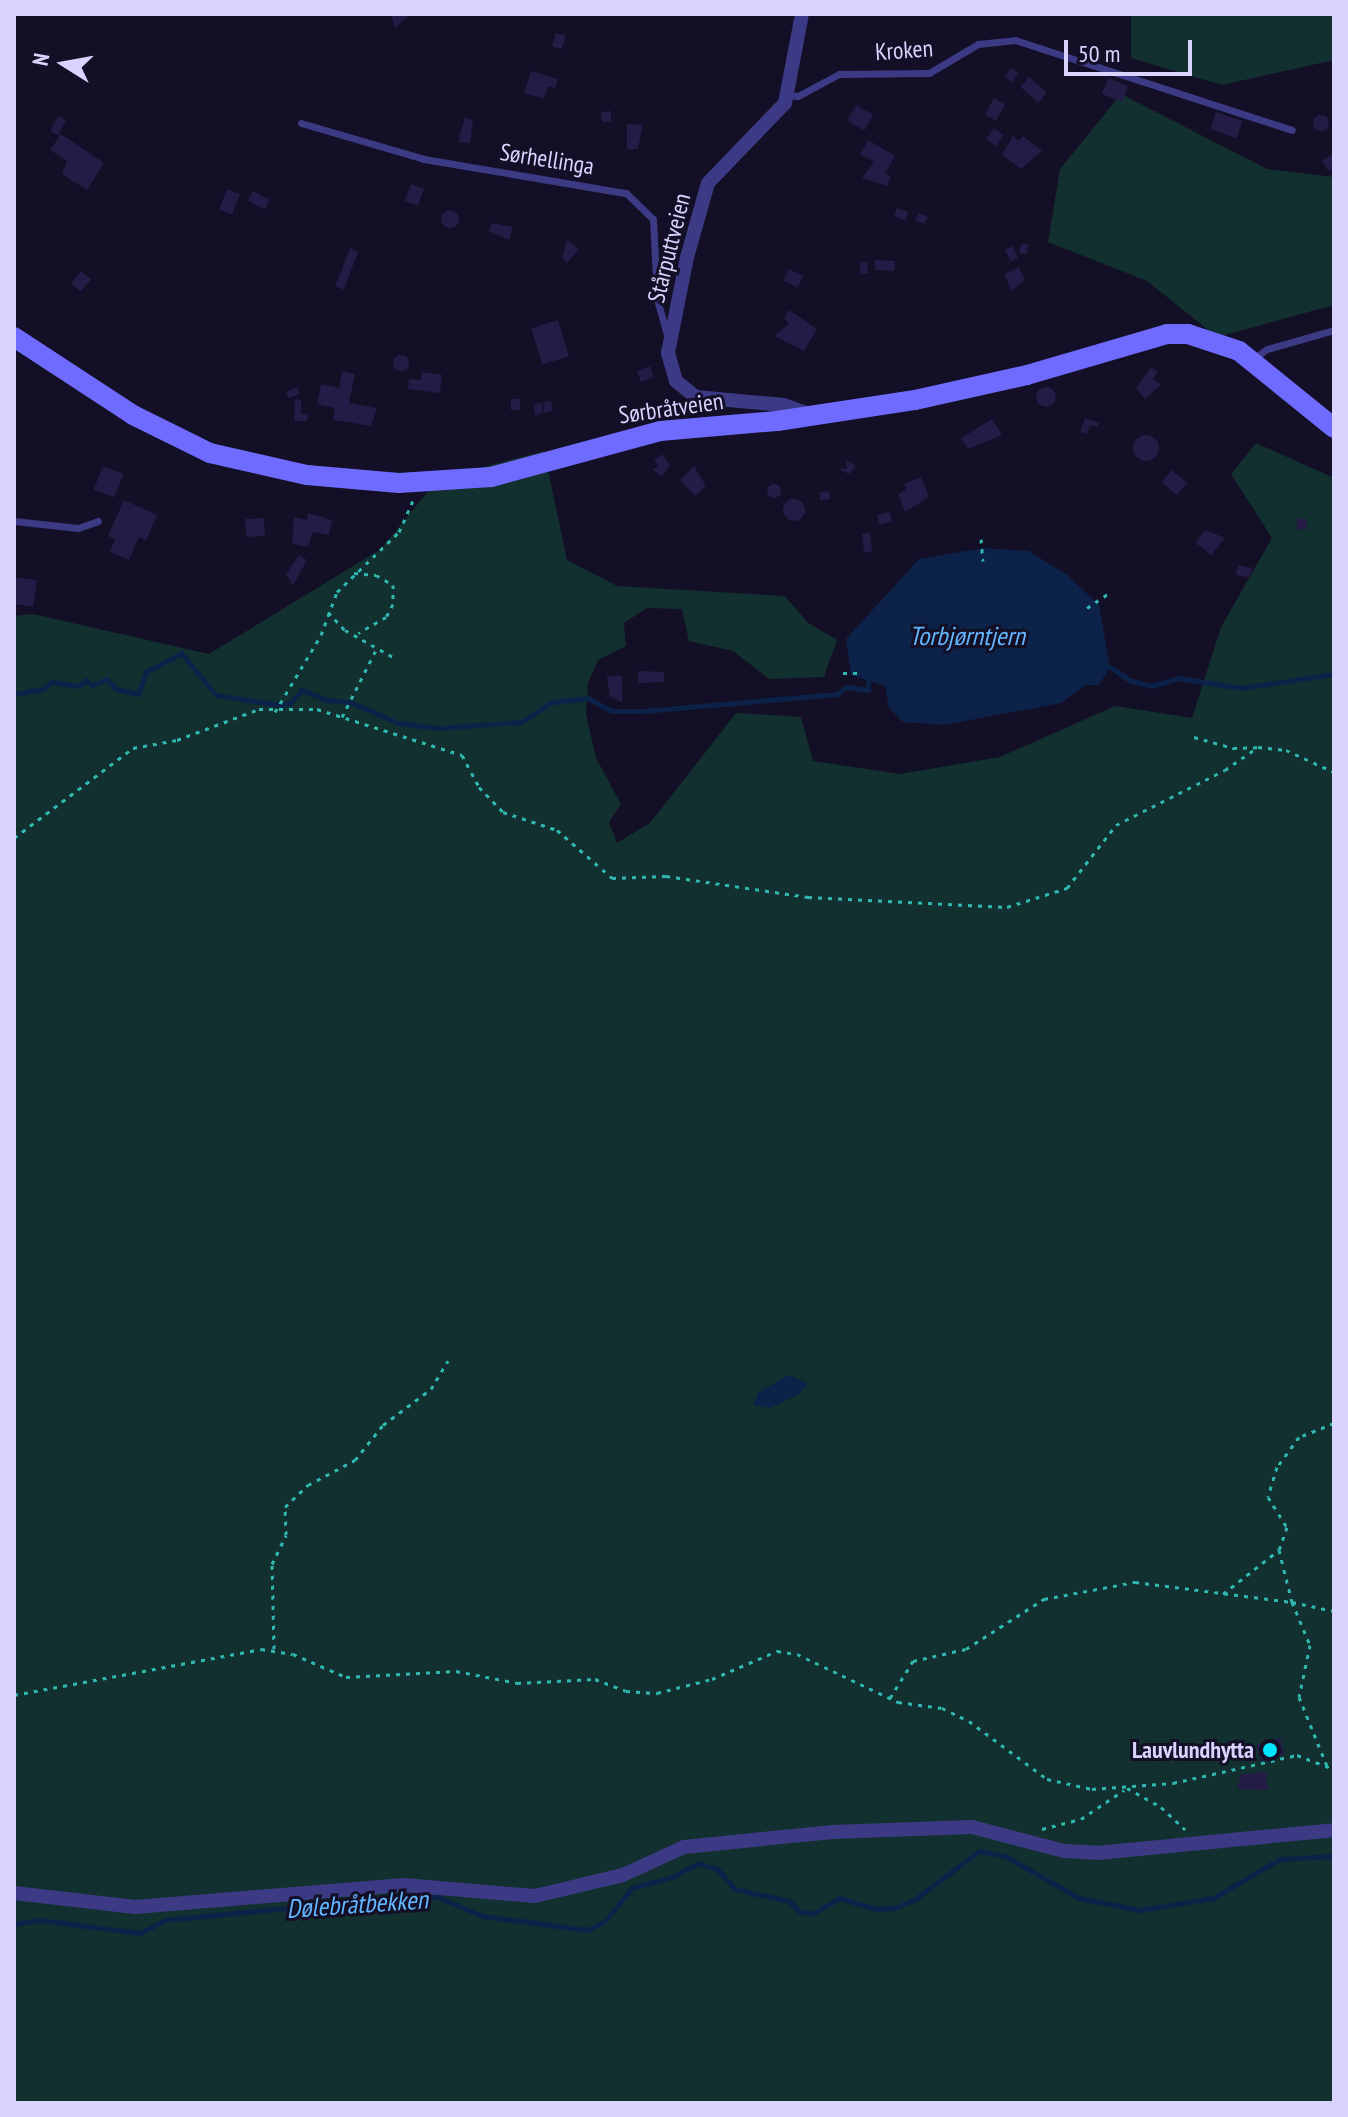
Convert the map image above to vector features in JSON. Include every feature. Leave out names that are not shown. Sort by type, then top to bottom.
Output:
[{"type":"street","points":[[789,95],[802,14]]},
{"type":"street","name":"Stårputtveien","points":[[789,95],[708,183],[693,229],[670,344],[676,381],[696,397],[784,405],[811,415]]},
{"type":"street","name":"Sørbråtveien","points":[[14,337],[133,415],[210,453],[307,475],[421,483],[491,477],[648,433],[811,415],[1001,382],[1152,335],[1188,334],[1221,343],[1251,360],[1334,428]]},
{"type":"street","points":[[14,1893],[135,1907],[404,1885],[535,1896],[623,1875],[684,1847],[832,1832],[972,1827],[1005,1832],[1079,1853],[1334,1830]]},
{"type":"lane","name":"Kroken","points":[[789,95],[798,96],[839,74],[929,73],[978,44],[1015,40],[1292,130]]},
{"type":"lane","name":"Sørhellinga","points":[[301,123],[424,159],[626,193],[653,219],[657,299],[670,344]]},
{"type":"lane","points":[[1251,360],[1267,349],[1334,330]]},
{"type":"lane","points":[[14,521],[78,528],[98,521]]},
{"type":"path","points":[[275,712],[321,635],[328,612],[354,573],[399,532],[421,483]]},
{"type":"path","points":[[981,539],[983,561]]},
{"type":"path","points":[[354,573],[376,575],[393,585],[393,604],[386,617],[358,633]]},
{"type":"path","points":[[1087,608],[1111,592]]},
{"type":"path","points":[[328,612],[345,630],[358,633],[393,657]]},
{"type":"path","points":[[342,717],[378,646]]},
{"type":"path","points":[[843,673],[863,673]]},
{"type":"path","points":[[14,838],[133,748],[177,740],[259,709],[275,712],[317,709],[462,755],[479,787],[503,812],[557,830],[612,878],[666,876],[808,897],[993,907],[1030,903],[1067,888],[1116,825],[1225,770],[1258,747]]},
{"type":"path","points":[[1194,737],[1233,748],[1286,750],[1334,772]]},
{"type":"path","points":[[274,1651],[272,1564],[286,1535],[285,1507],[308,1485],[355,1460],[383,1425],[431,1389],[448,1361]]},
{"type":"path","points":[[1223,1594],[1279,1550],[1287,1527],[1268,1497],[1277,1467],[1299,1437],[1334,1423]]},
{"type":"path","points":[[1279,1550],[1292,1602],[1310,1645],[1299,1697],[1327,1768]]},
{"type":"path","points":[[890,1698],[913,1661],[966,1649],[1044,1599],[1135,1582],[1292,1602],[1334,1611]]},
{"type":"path","points":[[14,1695],[261,1649],[346,1677],[456,1671],[517,1683],[595,1679],[626,1691],[657,1693],[712,1679],[777,1651],[797,1654],[890,1698],[942,1708],[969,1721],[1047,1779],[1092,1789],[1127,1788],[1297,1755],[1334,1769]]},
{"type":"path","points":[[1005,1832],[1081,1819],[1127,1788]]},
{"type":"path","points":[[1127,1788],[1161,1807],[1198,1841]]},
{"type":"green space","points":[[1131,14],[1333,14],[1334,60],[1222,85],[1131,58]]},
{"type":"green space","points":[[1121,94],[1267,169],[1334,177],[1334,305],[1217,337],[1147,281],[1048,242],[1060,169]]},
{"type":"green space","points":[[1256,443],[1334,478],[1334,2103],[14,2103],[14,616],[33,614],[209,654],[381,549],[438,479],[544,451],[567,560],[617,586],[785,596],[808,623],[837,640],[824,677],[769,679],[733,651],[689,641],[682,609],[647,608],[624,623],[626,646],[598,660],[588,683],[586,714],[596,758],[621,804],[609,822],[617,843],[650,823],[736,713],[801,717],[813,761],[900,774],[1000,757],[1115,706],[1192,718],[1221,627],[1272,538],[1231,474]]},
{"type":"water","name":"Torbjørntjern","points":[[983,548],[1029,551],[1067,575],[1099,605],[1110,667],[1099,685],[1086,685],[1061,703],[944,725],[903,722],[889,708],[885,686],[851,675],[846,639],[919,559]]},
{"type":"water","points":[[789,1375],[808,1383],[799,1394],[770,1408],[753,1405],[759,1392]]},
{"type":"building","points":[[391,14],[411,14],[395,28]]},
{"type":"building","points":[[556,33],[566,36],[561,49],[552,46]]},
{"type":"building","points":[[1011,68],[1018,73],[1012,82],[1005,77]]},
{"type":"building","points":[[531,71],[558,79],[555,88],[548,86],[544,99],[524,93]]},
{"type":"building","points":[[1029,77],[1047,93],[1038,103],[1020,87]]},
{"type":"building","points":[[1108,78],[1128,86],[1122,102],[1102,94]]},
{"type":"building","points":[[994,98],[1005,104],[996,121],[985,115]]},
{"type":"building","points":[[856,105],[873,115],[864,131],[847,121]]},
{"type":"building","points":[[611,111],[611,122],[602,122],[601,112]]},
{"type":"building","points":[[1216,112],[1242,121],[1237,138],[1210,129]]},
{"type":"building","points":[[1321,115],[1329,123],[1321,131],[1313,123]]},
{"type":"building","points":[[58,116],[66,120],[58,135],[50,131]]},
{"type":"building","points":[[465,117],[473,121],[470,143],[458,142]]},
{"type":"building","points":[[627,124],[643,125],[638,149],[627,149]]},
{"type":"building","points":[[994,128],[1004,135],[996,146],[986,139]]},
{"type":"building","points":[[61,134],[104,163],[87,190],[62,174],[67,161],[50,150]]},
{"type":"building","points":[[1013,136],[1019,141],[1023,136],[1042,151],[1021,169],[1002,155]]},
{"type":"building","points":[[868,140],[895,156],[885,174],[891,176],[887,186],[862,178],[874,162],[860,154]]},
{"type":"building","points":[[1334,153],[1334,168],[1329,171],[1322,161]]},
{"type":"building","points":[[411,184],[424,189],[418,206],[405,201]]},
{"type":"building","points":[[227,189],[240,194],[232,215],[219,210]]},
{"type":"building","points":[[253,191],[270,200],[265,210],[248,201]]},
{"type":"building","points":[[897,208],[908,212],[905,221],[894,216]]},
{"type":"building","points":[[446,210],[454,210],[459,219],[457,226],[446,228],[441,223],[441,215]]},
{"type":"building","points":[[919,213],[928,217],[924,224],[915,220]]},
{"type":"building","points":[[492,223],[513,227],[509,240],[489,231]]},
{"type":"building","points":[[567,240],[579,249],[567,263],[562,258]]},
{"type":"building","points":[[1021,244],[1028,244],[1027,254],[1019,253]]},
{"type":"building","points":[[1012,246],[1018,258],[1011,261],[1005,250]]},
{"type":"building","points":[[350,248],[358,251],[344,290],[335,286]]},
{"type":"building","points":[[875,260],[895,261],[894,271],[874,270]]},
{"type":"building","points":[[860,262],[867,262],[868,273],[860,274]]},
{"type":"building","points":[[1019,267],[1025,280],[1012,291],[1004,274]]},
{"type":"building","points":[[789,269],[803,276],[797,288],[783,281]]},
{"type":"building","points":[[81,271],[91,279],[81,292],[71,283]]},
{"type":"building","points":[[789,310],[817,329],[804,351],[774,336],[789,324],[784,318]]},
{"type":"building","points":[[558,320],[569,356],[542,365],[531,328]]},
{"type":"building","points":[[398,355],[404,355],[409,363],[407,369],[398,371],[393,366],[393,360]]},
{"type":"building","points":[[650,366],[654,377],[641,382],[637,371]]},
{"type":"building","points":[[1151,367],[1158,372],[1153,379],[1161,385],[1145,399],[1136,388]]},
{"type":"building","points":[[342,371],[355,374],[349,403],[377,408],[371,426],[333,420],[335,408],[317,404],[321,384],[339,388]]},
{"type":"building","points":[[422,372],[442,375],[440,393],[408,389],[409,379],[421,380]]},
{"type":"building","points":[[297,387],[300,394],[289,398],[286,392]]},
{"type":"building","points":[[1046,387],[1053,390],[1056,397],[1053,404],[1046,407],[1039,404],[1036,397],[1039,390]]},
{"type":"building","points":[[295,399],[301,400],[301,414],[308,414],[307,421],[294,421]]},
{"type":"building","points":[[511,399],[520,399],[520,410],[511,410]]},
{"type":"building","points":[[551,401],[553,411],[544,413],[543,402]]},
{"type":"building","points":[[541,403],[543,413],[535,415],[534,404]]},
{"type":"building","points":[[1085,418],[1099,423],[1098,427],[1090,425],[1087,434],[1080,432]]},
{"type":"building","points":[[992,419],[1002,435],[968,449],[961,438]]},
{"type":"building","points":[[1146,435],[1155,439],[1159,448],[1155,457],[1146,461],[1137,457],[1133,448],[1137,439]]},
{"type":"building","points":[[662,454],[670,466],[661,477],[653,469],[658,466],[654,460]]},
{"type":"building","points":[[845,460],[856,466],[849,474],[839,469],[847,469]]},
{"type":"building","points":[[103,466],[123,474],[114,497],[94,489]]},
{"type":"building","points":[[694,466],[706,486],[695,496],[680,480]]},
{"type":"building","points":[[1172,470],[1187,483],[1177,495],[1162,482]]},
{"type":"building","points":[[921,477],[929,497],[905,512],[898,494],[907,490],[904,484]]},
{"type":"building","points":[[774,484],[781,491],[774,498],[767,491]]},
{"type":"building","points":[[829,491],[830,499],[820,500],[819,492]]},
{"type":"building","points":[[794,499],[802,502],[805,510],[802,518],[794,521],[786,518],[783,510],[786,502]]},
{"type":"building","points":[[124,500],[157,515],[146,540],[139,537],[129,560],[110,552],[115,539],[108,536]]},
{"type":"building","points":[[890,512],[892,522],[879,524],[877,514]]},
{"type":"building","points":[[308,513],[332,520],[329,535],[313,532],[308,547],[292,544],[294,517],[307,520]]},
{"type":"building","points":[[264,518],[265,536],[246,537],[245,519]]},
{"type":"building","points":[[1306,518],[1308,529],[1298,531],[1296,520]]},
{"type":"building","points":[[1205,530],[1225,538],[1211,555],[1196,543]]},
{"type":"building","points":[[870,533],[872,552],[864,553],[862,534]]},
{"type":"building","points":[[299,555],[307,560],[293,585],[286,574]]},
{"type":"building","points":[[1238,565],[1252,568],[1250,578],[1236,575]]},
{"type":"building","points":[[14,577],[37,580],[33,607],[14,604]]},
{"type":"building","points":[[638,671],[664,672],[664,682],[638,683]]},
{"type":"building","points":[[607,676],[622,676],[622,702],[610,697]]},
{"type":"building","name":"Lauvlundhytta","points":[[1280,1738],[1285,1754],[1261,1762],[1256,1745]]},
{"type":"building","points":[[1266,1772],[1268,1790],[1237,1789],[1241,1774]]},
{"type":"waterway","points":[[14,694],[43,689],[51,682],[80,686],[85,680],[92,685],[107,679],[116,689],[138,694],[146,672],[181,653],[216,695],[280,705],[290,703],[302,690],[327,700],[350,702],[398,723],[439,728],[521,722],[552,702],[588,698],[611,711],[643,711],[837,694],[846,687],[868,690],[868,682]]},
{"type":"waterway","points":[[1110,667],[1129,680],[1151,686],[1179,678],[1241,688],[1334,674]]},
{"type":"waterway","name":"Dølebråtbekken","points":[[14,1924],[40,1920],[140,1933],[165,1920],[411,1896],[438,1897],[482,1916],[588,1930],[606,1920],[632,1888],[672,1877],[698,1863],[717,1869],[735,1889],[789,1901],[799,1911],[812,1914],[840,1898],[876,1909],[894,1908],[914,1900],[979,1851],[1005,1856],[1079,1898],[1140,1910],[1213,1898],[1280,1859],[1334,1856]]},
{"type":"place","name":"Lauvlundhytta","points":[[1270,1750]]}]
